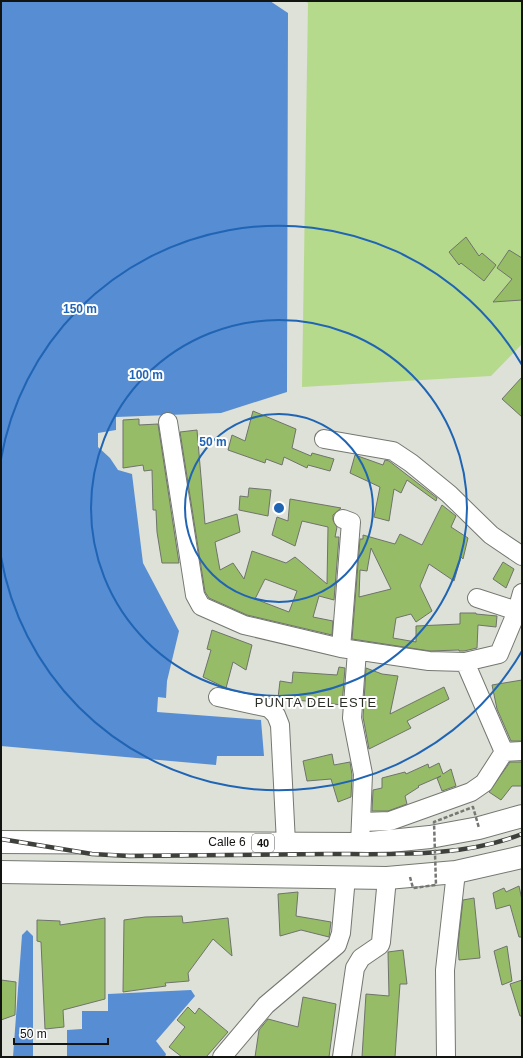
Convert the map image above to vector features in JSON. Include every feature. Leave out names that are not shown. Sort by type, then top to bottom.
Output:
[{"type":"highway","name":"Calle 6","points":[[1,842],[360,844],[430,838],[479,828],[522,816]]},
{"type":"highway","points":[[1,872],[387,878],[456,872],[521,862]]},
{"type":"street","points":[[168,422],[195,594],[201,606],[244,625],[349,650],[429,661],[465,662],[499,654],[517,611],[522,593]]},
{"type":"street","points":[[324,439],[393,451],[411,463],[449,494],[491,535],[522,556]]},
{"type":"street","points":[[343,519],[351,522],[349,650],[352,718],[363,774],[360,844]]},
{"type":"street","points":[[477,598],[517,611]]},
{"type":"street","points":[[465,662],[504,752]]},
{"type":"street","points":[[218,697],[269,708],[276,716],[280,725],[286,843]]},
{"type":"street","points":[[504,752],[522,751]]},
{"type":"street","points":[[362,822],[390,821],[470,792],[484,784],[504,752]]},
{"type":"street","points":[[446,1057],[445,970],[456,872]]},
{"type":"street","points":[[222,1057],[266,1005],[336,945],[341,933],[346,877]]},
{"type":"street","points":[[342,1057],[355,968],[361,958],[380,945],[381,942],[387,878]]},
{"type":"path","points":[[410,877],[413,888],[436,885],[434,822],[473,807],[479,828]]},
{"type":"green space","points":[[305,1],[522,1],[522,344],[491,376],[302,387],[308,3]]},
{"type":"water","points":[[1,1],[270,1],[288,13],[287,392],[221,413],[116,417],[116,430],[98,433],[98,447],[110,458],[118,470],[132,474],[143,563],[179,631],[167,681],[166,698],[158,697],[157,712],[261,720],[264,756],[217,756],[216,765],[1,746]]},
{"type":"water","points":[[27,930],[33,936],[33,1057],[13,1057],[22,935]]},
{"type":"water","points":[[191,990],[195,996],[156,1041],[166,1054],[165,1057],[67,1057],[67,1030],[82,1029],[82,1011],[108,1011],[108,994]]},
{"type":"building","points":[[466,237],[479,256],[482,253],[496,265],[484,281],[461,263],[459,265],[449,252]]},
{"type":"building","points":[[509,250],[522,258],[522,300],[493,302],[512,279],[497,268]]},
{"type":"building","points":[[522,377],[522,417],[502,399]]},
{"type":"building","points":[[253,411],[296,429],[292,448],[311,456],[312,453],[334,459],[330,471],[308,465],[307,468],[284,457],[282,465],[266,459],[265,463],[228,450],[232,435],[245,441]]},
{"type":"building","points":[[139,419],[139,425],[158,424],[179,563],[162,563],[157,532],[156,510],[153,510],[152,470],[144,471],[143,465],[123,468],[123,420]]},
{"type":"building","points":[[197,430],[205,524],[237,514],[240,532],[215,542],[220,570],[233,563],[244,579],[252,551],[286,563],[295,557],[327,584],[328,527],[302,521],[295,546],[272,535],[277,517],[288,521],[290,499],[341,508],[333,515],[333,520],[337,527],[335,537],[339,537],[334,600],[319,596],[313,617],[333,621],[332,635],[247,615],[209,598],[205,592],[180,432]],"holes":[[[265,579],[297,591],[289,612],[255,599]]]},
{"type":"building","points":[[355,455],[383,465],[385,460],[389,461],[437,498],[436,501],[407,480],[401,493],[394,489],[389,521],[374,517],[380,487],[350,473]]},
{"type":"building","points":[[249,488],[271,490],[268,516],[239,510],[240,496],[248,497]]},
{"type":"building","points":[[442,505],[456,516],[451,527],[468,538],[463,559],[461,557],[454,581],[429,564],[420,586],[432,611],[416,622],[411,614],[396,618],[393,638],[416,642],[416,626],[460,624],[460,613],[476,613],[497,616],[496,627],[478,625],[477,648],[464,651],[430,651],[352,639],[360,539],[363,539],[363,535],[395,544],[400,534],[422,545]],"holes":[[[371,548],[391,589],[359,597],[360,570],[367,571]]]},
{"type":"building","points":[[503,562],[514,569],[506,588],[493,579]]},
{"type":"building","points":[[212,630],[252,645],[246,670],[233,662],[226,688],[203,677],[211,650],[207,649]]},
{"type":"building","points":[[339,667],[345,668],[342,705],[278,698],[280,681],[292,683],[293,672],[337,675]]},
{"type":"building","points":[[366,668],[382,674],[398,676],[390,714],[444,687],[449,699],[407,721],[411,728],[369,749],[363,717]]},
{"type":"building","points":[[522,680],[522,741],[511,741],[497,709],[492,685]]},
{"type":"building","points":[[332,754],[334,765],[350,762],[352,775],[351,797],[338,802],[331,779],[307,781],[303,761]]},
{"type":"building","points":[[510,762],[522,762],[522,786],[512,786],[501,800],[489,792]]},
{"type":"building","points":[[439,763],[443,774],[451,769],[456,786],[442,791],[437,778],[441,776],[418,786],[419,787],[405,796],[407,804],[388,811],[372,811],[373,790],[382,788],[382,778],[405,772],[406,774],[428,764],[429,768]]},
{"type":"building","points":[[519,886],[522,900],[522,937],[519,937],[510,905],[496,909],[493,893],[504,888],[506,892]]},
{"type":"building","points":[[298,892],[296,916],[331,922],[329,937],[301,930],[280,936],[278,894]]},
{"type":"building","points":[[474,898],[480,958],[459,960],[458,945],[463,900]]},
{"type":"building","points":[[182,916],[183,923],[228,918],[232,956],[213,939],[188,973],[189,981],[165,983],[166,986],[123,992],[124,920],[145,917]]},
{"type":"building","points":[[105,918],[105,999],[63,1010],[64,1027],[45,1029],[41,942],[37,941],[37,920],[60,921],[60,925]]},
{"type":"building","points":[[507,946],[512,981],[502,985],[494,951]]},
{"type":"building","points":[[403,950],[407,984],[400,984],[395,1057],[362,1057],[366,994],[389,996],[388,952]]},
{"type":"building","points":[[1,980],[16,982],[15,1015],[1,1020]]},
{"type":"building","points":[[522,980],[522,1016],[520,1016],[510,984]]},
{"type":"building","points":[[303,997],[336,1004],[329,1057],[255,1057],[259,1030],[268,1019],[298,1027]]},
{"type":"building","points":[[188,1007],[195,1014],[199,1008],[228,1032],[206,1057],[182,1057],[169,1047],[185,1027],[177,1020]]},
{"type":"railway","points":[[1,839],[92,854],[129,856],[401,854],[450,851],[475,847],[499,842],[522,834]]},
{"type":"district","name":"PUNTA DEL ESTE","points":[[316,702]]}]
